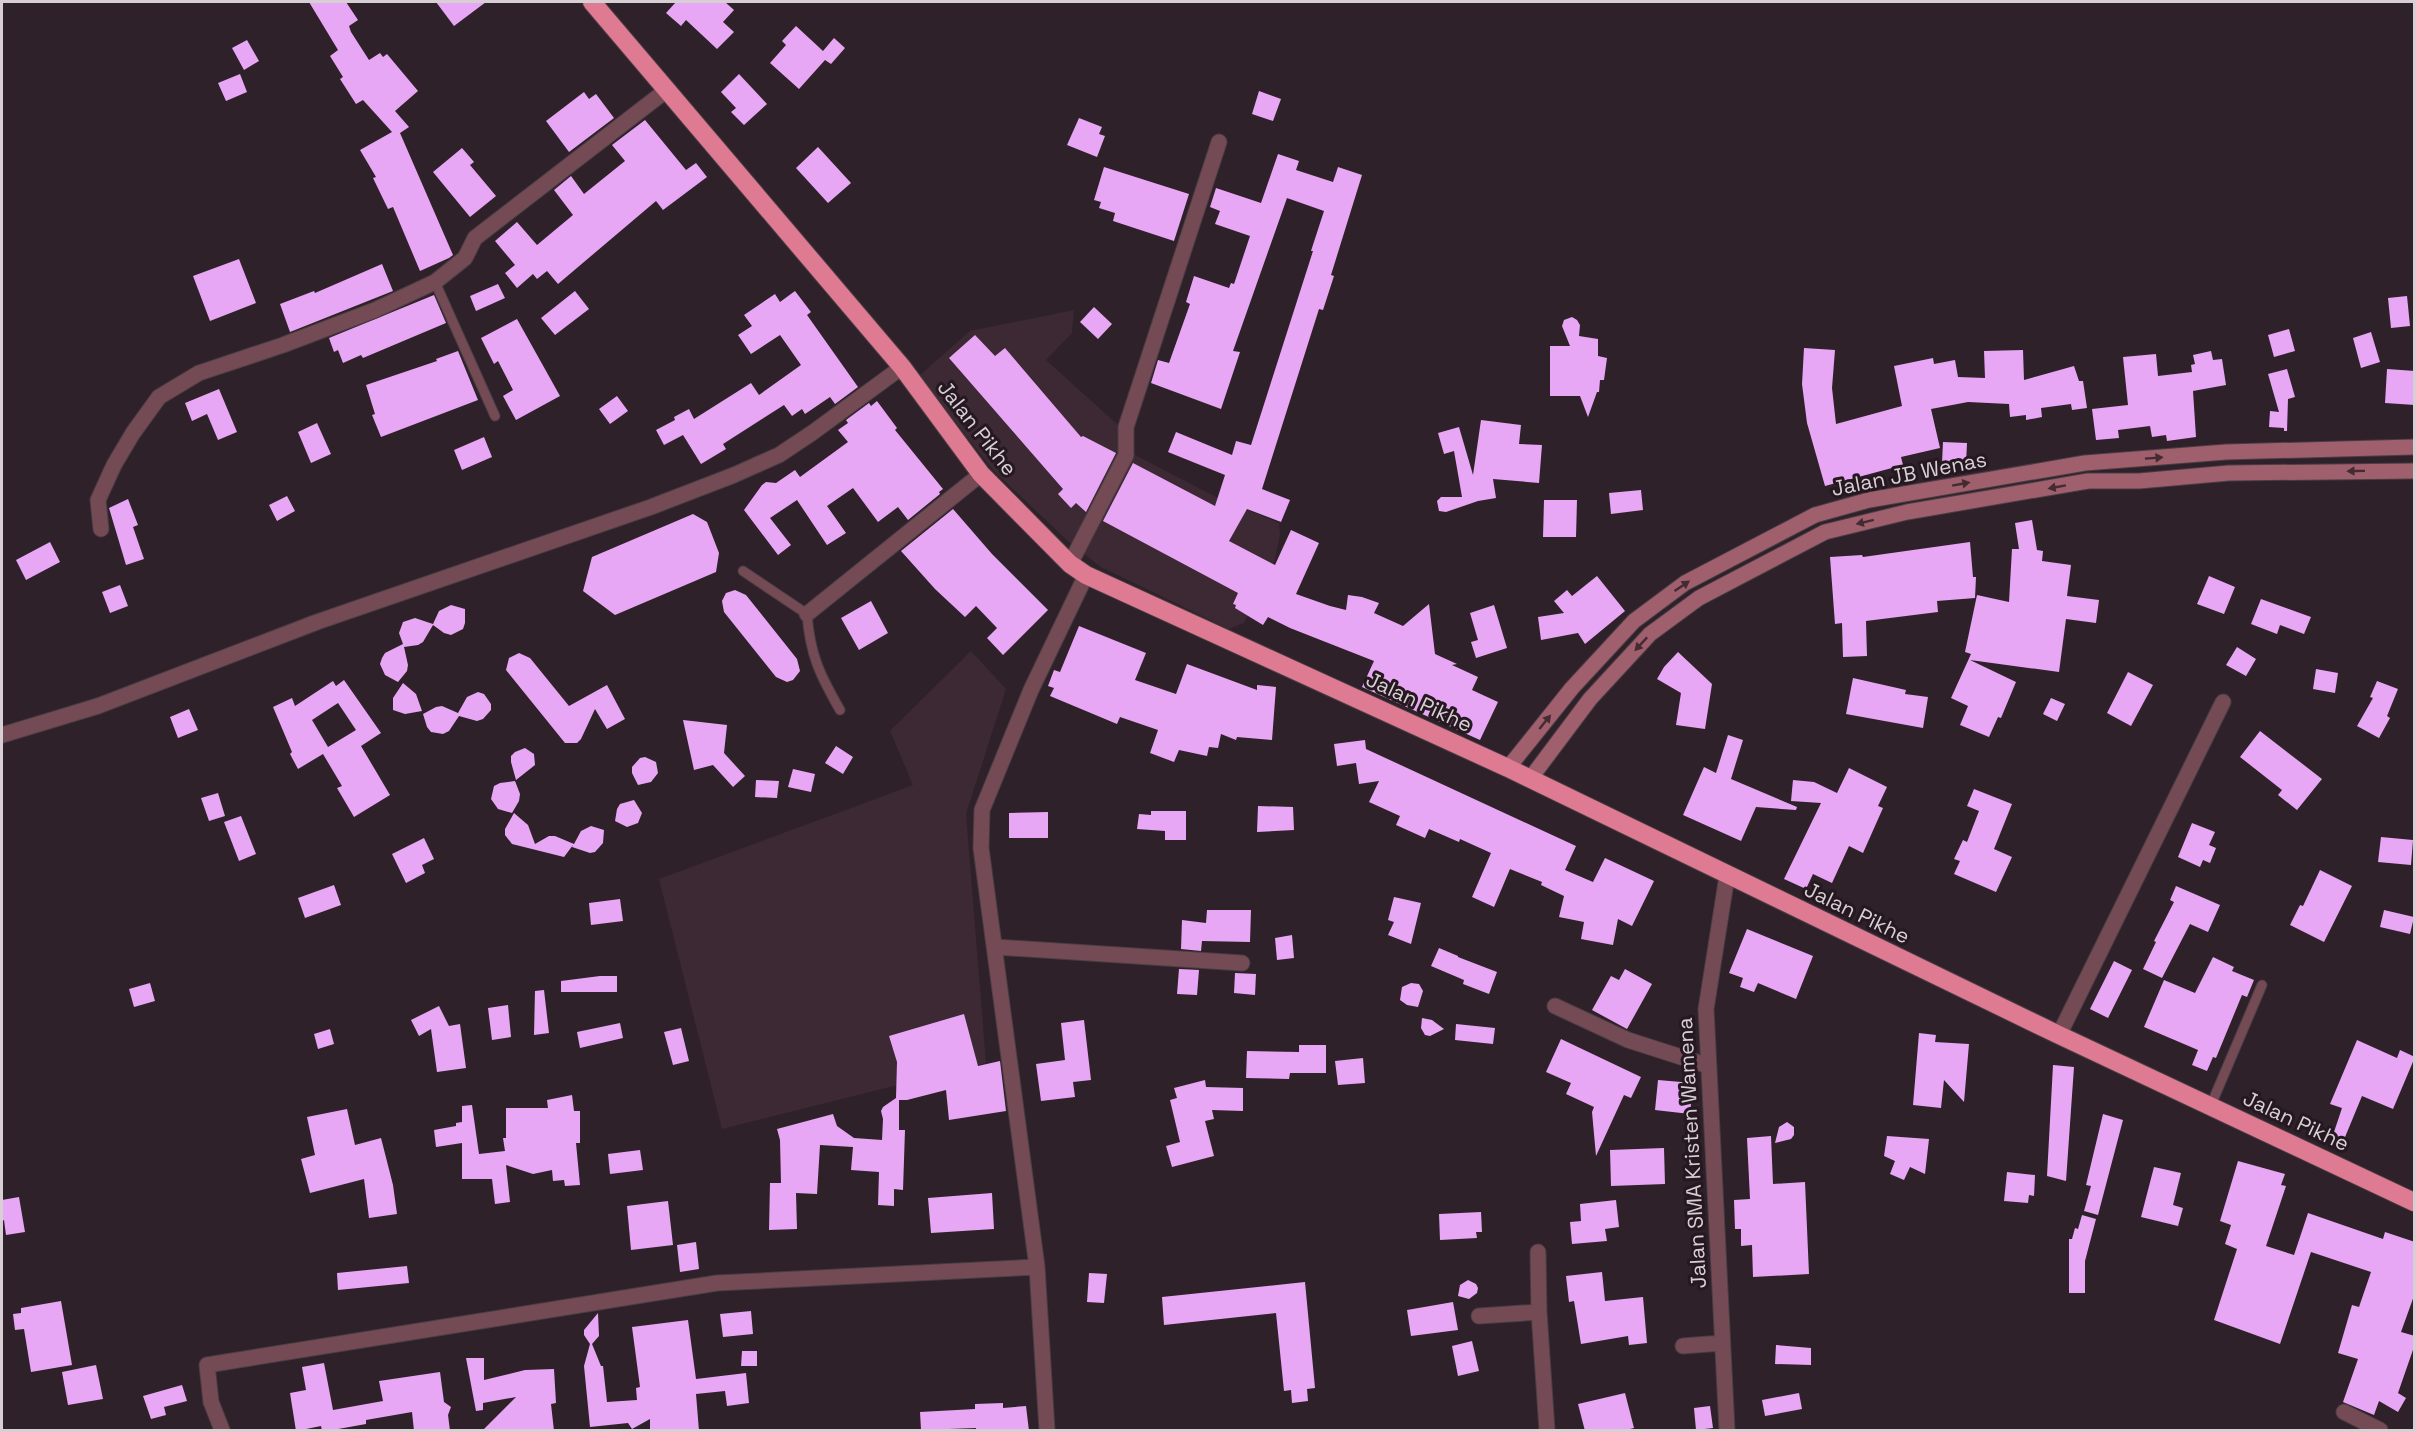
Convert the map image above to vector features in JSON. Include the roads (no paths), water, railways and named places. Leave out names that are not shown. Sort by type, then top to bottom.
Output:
[{"type":"highway","name":"Jalan Pikhe","points":[[592,2],[902,367],[981,474],[1070,564],[1086,575],[1508,768],[2059,1035],[2415,1202]]},
{"type":"main road","name":"Jalan JB Wenas","points":[[1508,768],[1572,688],[1634,621],[1685,583],[1815,515],[1869,500],[2085,463],[2226,452],[2415,447]]},
{"type":"main road","points":[[2085,463],[2088,481]]},
{"type":"main road","name":"Jalan JB Wenas","points":[[1530,779],[1590,699],[1650,634],[1699,598],[1825,532],[1907,512],[2088,481],[2139,481],[2229,473],[2415,471]]},
{"type":"street","points":[[101,529],[98,500],[128,441],[159,397],[199,373],[355,318],[435,282],[465,258],[475,238],[668,89]]},
{"type":"street","points":[[1070,564],[1126,455],[1126,427],[1219,142]]},
{"type":"street","points":[[2,735],[98,706],[317,622],[651,507],[724,479],[779,454],[804,439],[902,367]]},
{"type":"street","points":[[807,614],[981,474]]},
{"type":"street","points":[[1047,1431],[1037,1267],[981,848],[982,810],[1031,690],[1086,575]]},
{"type":"street","points":[[2059,1035],[2223,702]]},
{"type":"street","name":"Jalan SMA Kristen Wamena","points":[[1727,876],[1706,1009],[1727,1431]]},
{"type":"street","points":[[996,947],[1242,963]]},
{"type":"street","points":[[1555,1006],[1628,1040],[1709,1066]]},
{"type":"street","points":[[1538,1252],[1539,1312],[1547,1431]]},
{"type":"street","points":[[222,1431],[211,1402],[207,1365],[717,1282],[1037,1267]]},
{"type":"street","points":[[1479,1316],[1539,1312]]},
{"type":"street","points":[[1683,1346],[1722,1342]]},
{"type":"street","points":[[2344,1412],[2380,1431]]},
{"type":"lane","points":[[435,282],[495,416]]},
{"type":"lane","points":[[743,571],[807,614],[809,643],[816,663],[840,710]]},
{"type":"lane","points":[[2211,1105],[2262,985]]}]
